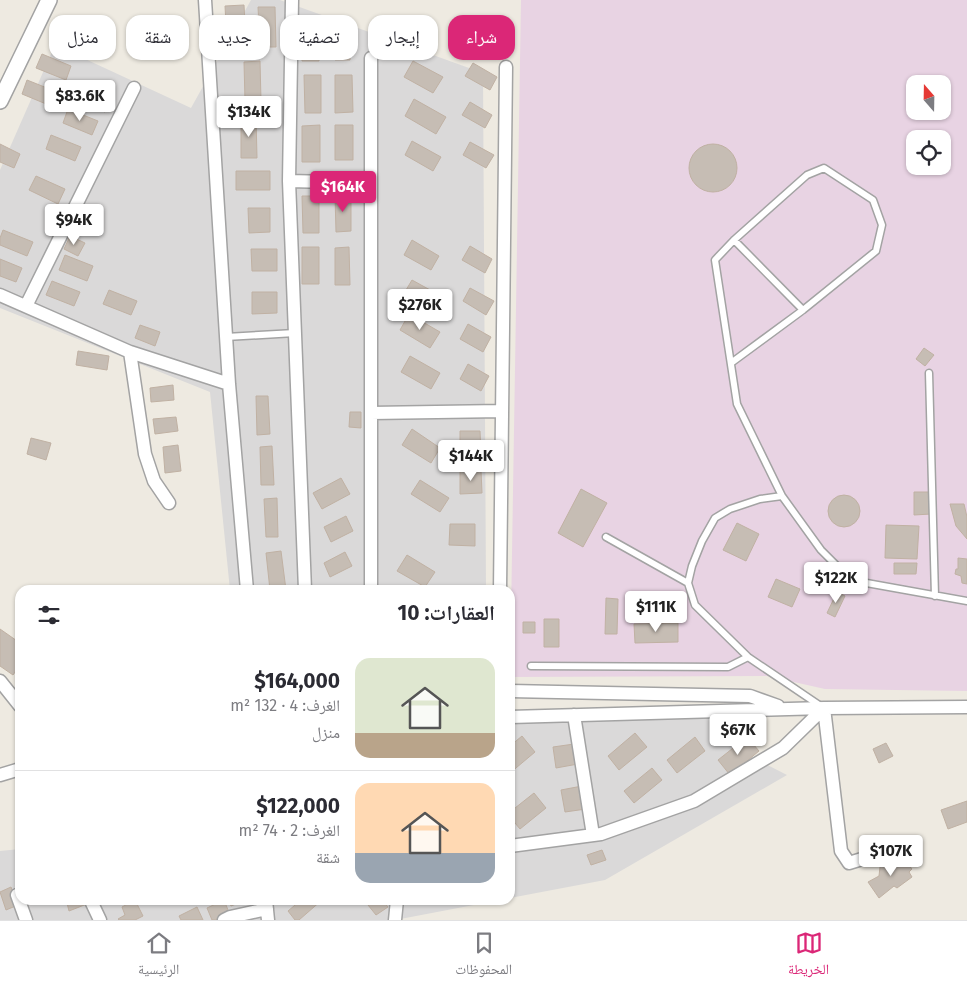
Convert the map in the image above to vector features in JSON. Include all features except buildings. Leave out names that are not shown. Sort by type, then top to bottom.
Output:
[{"type":"street","points":[[0,101],[49,0]]},
{"type":"street","points":[[204,0],[229,384],[247,585]]},
{"type":"street","points":[[292,0],[289,181],[304,585]]},
{"type":"street","points":[[371,60],[372,585]]},
{"type":"street","points":[[500,585],[506,67]]},
{"type":"street","points":[[26,306],[134,88]]},
{"type":"street","points":[[289,181],[371,183]]},
{"type":"street","points":[[0,295],[130,352],[229,384]]},
{"type":"street","points":[[130,352],[145,454],[154,481],[169,503]]},
{"type":"street","points":[[371,414],[502,411]]},
{"type":"street","points":[[0,680],[15,700]]},
{"type":"street","points":[[515,691],[750,696],[786,709]]},
{"type":"street","points":[[515,717],[824,708],[967,707]]},
{"type":"street","points":[[515,845],[601,834],[694,801],[784,748],[824,708]]},
{"type":"street","points":[[824,708],[841,851],[849,863],[875,855]]},
{"type":"street","points":[[574,716],[593,835]]},
{"type":"street","points":[[0,775],[15,770]]},
{"type":"street","points":[[21,905],[26,920]]},
{"type":"street","points":[[94,905],[100,920]]},
{"type":"street","points":[[395,920],[396,905]]},
{"type":"street","points":[[224,920],[230,917],[267,910]]},
{"type":"lane","points":[[731,364],[803,310],[876,251],[882,225],[873,200],[824,168],[807,174],[734,240],[715,260],[737,404],[782,496],[821,550],[841,570],[860,582],[967,601]]},
{"type":"lane","points":[[734,240],[803,310]]},
{"type":"lane","points":[[226,337],[294,333]]},
{"type":"lane","points":[[929,373],[935,596]]},
{"type":"lane","points":[[782,496],[760,499],[730,509],[715,518],[695,558],[688,583],[695,605],[748,657],[824,708]]},
{"type":"lane","points":[[606,537],[688,583]]},
{"type":"lane","points":[[531,666],[728,667],[748,657]]},
{"type":"shaded area","points":[[251,0],[280,0],[322,15],[280,15],[280,60],[358,60],[358,28],[368,32],[368,60],[438,60],[438,57],[483,73],[486,585],[229,585],[210,392],[0,308],[0,170],[49,59],[87,60],[191,108],[218,60],[270,60],[270,15],[243,15]]},
{"type":"shaded area","points":[[521,0],[967,0],[967,691],[825,689],[767,676],[515,677],[515,585],[511,585]]},
{"type":"shaded area","points":[[515,717],[711,717],[752,757],[787,775],[605,880],[515,897]]},
{"type":"shaded area","points":[[15,850],[15,905],[474,905],[395,920],[0,920],[0,851]]}]
